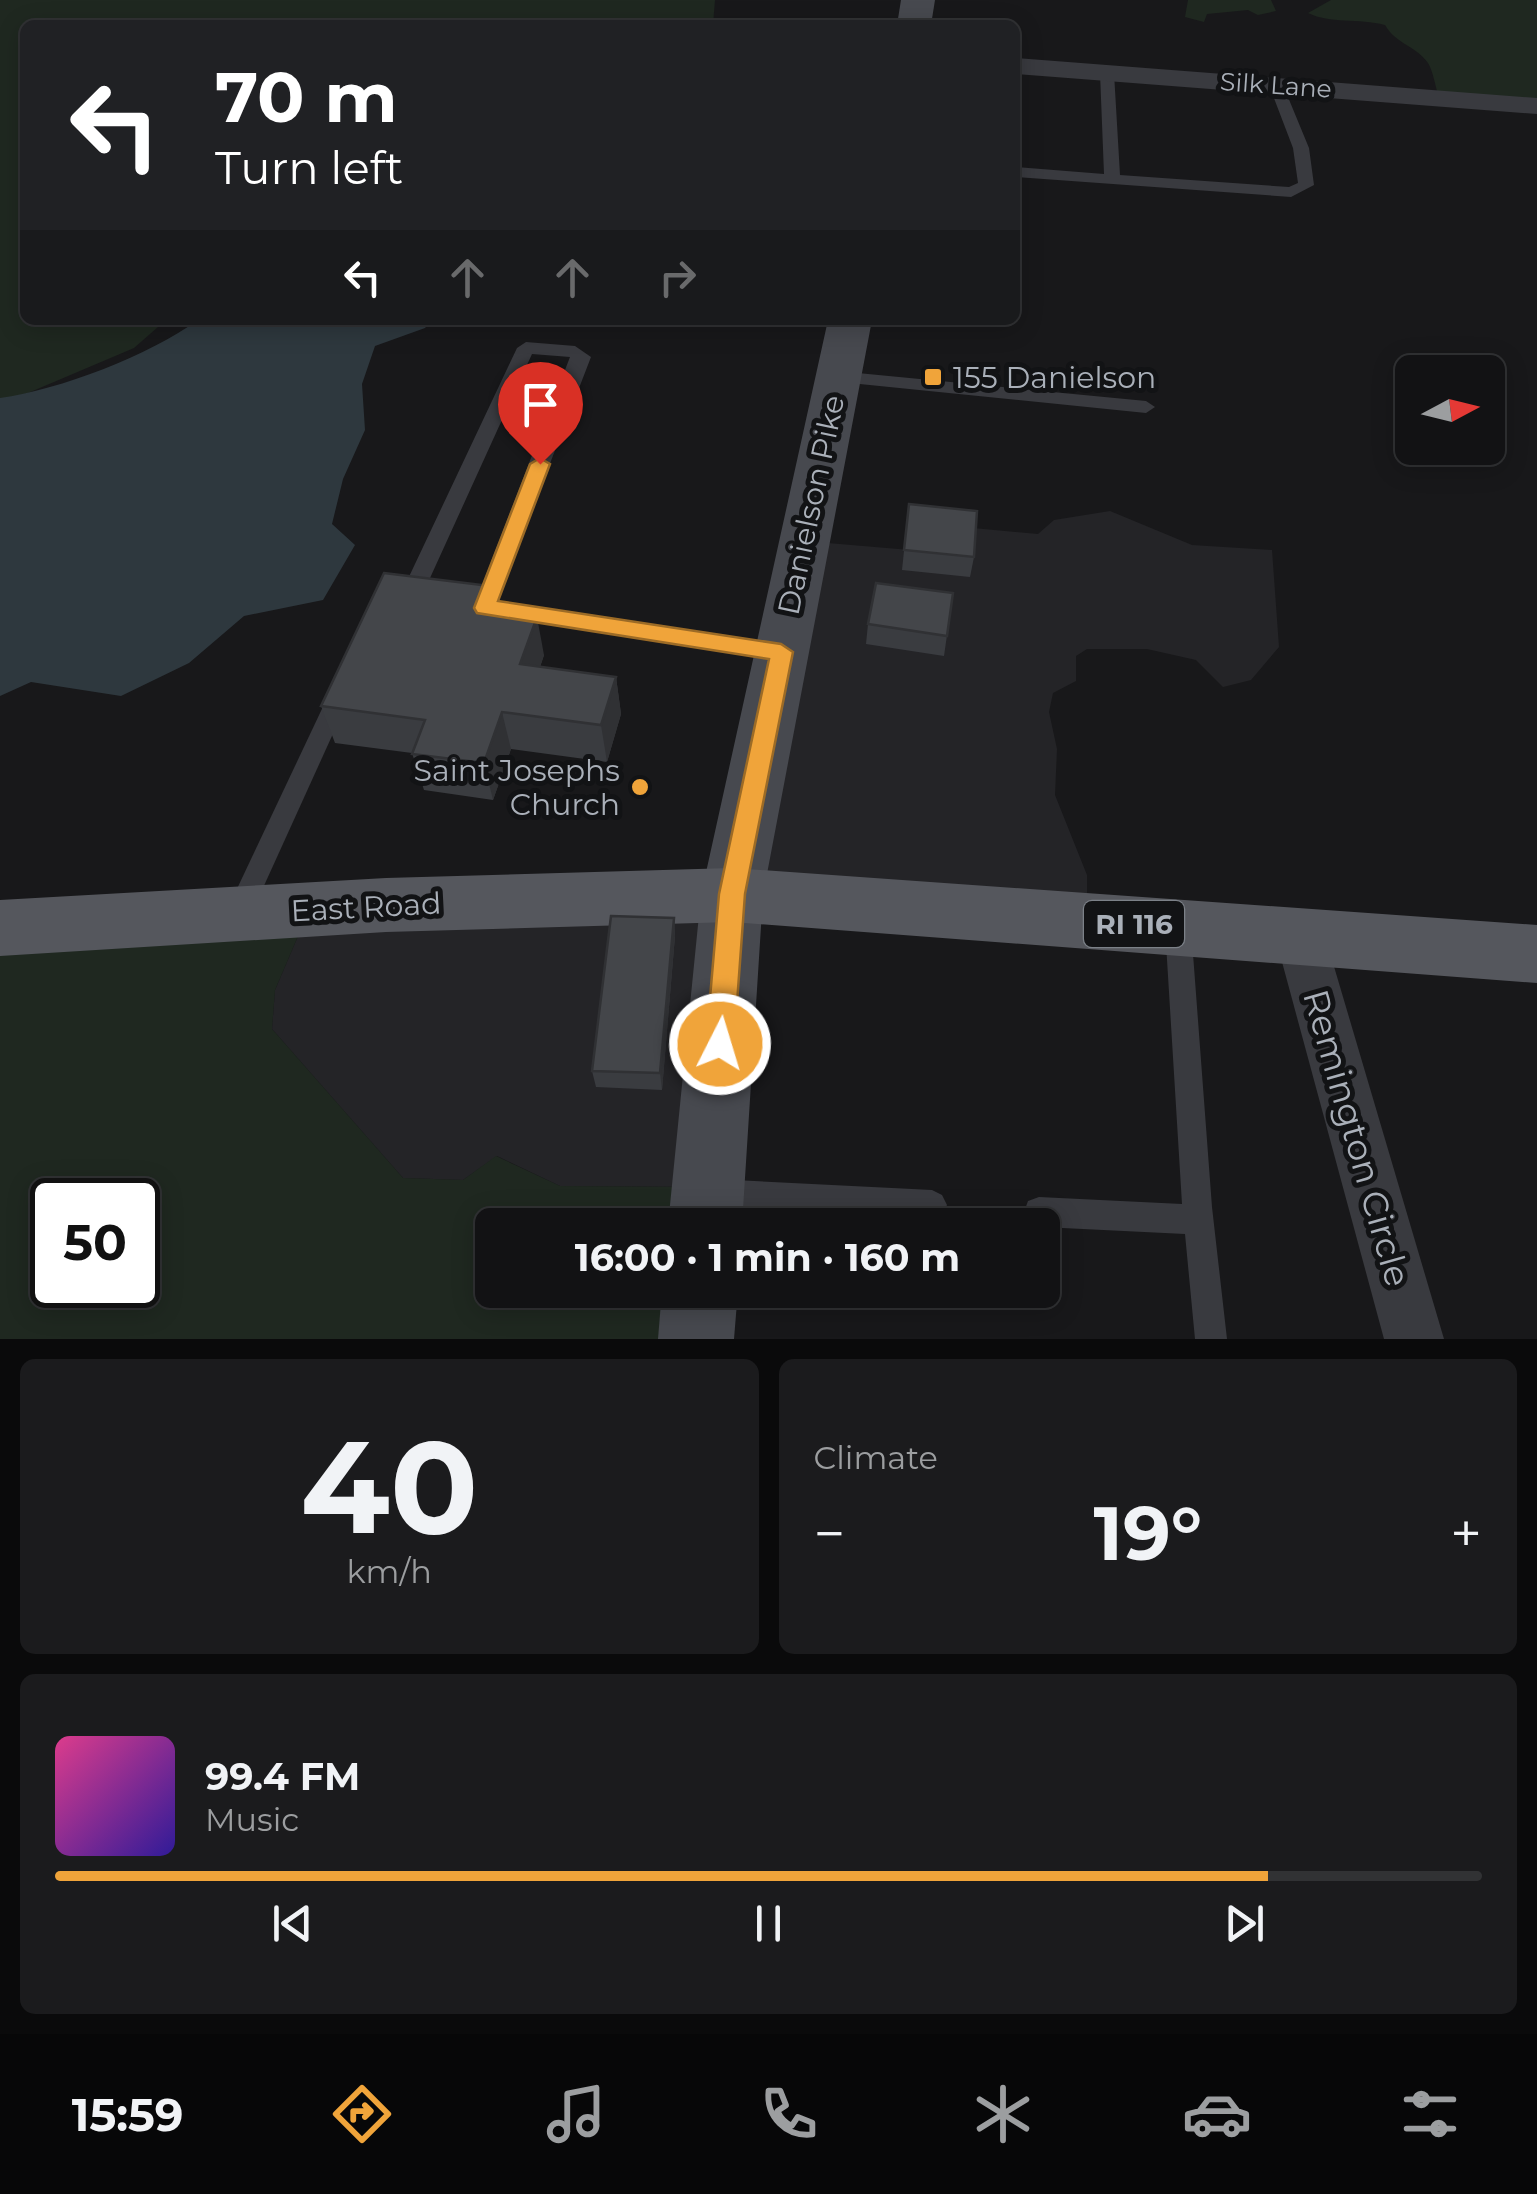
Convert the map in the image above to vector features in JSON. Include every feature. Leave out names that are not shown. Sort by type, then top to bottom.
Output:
[{"type":"main road","name":"Danielson Pike","points":[[706,1208],[732,894],[849,325]]},
{"type":"main road","name":"East Road","points":[[0,928],[732,894]]},
{"type":"main road","name":"RI 116","points":[[732,894],[1537,954]]},
{"type":"main road","points":[[696,1339],[699,1308]]},
{"type":"street","name":"Silk Lane","points":[[1020,66],[1537,106]]},
{"type":"street","name":"Remington Circle","points":[[1300,936],[1414,1339]]},
{"type":"lane","points":[[1107,73],[1112,178]]},
{"type":"lane","points":[[1020,172],[1292,192],[1306,185],[1301,148],[1276,85]]},
{"type":"lane","points":[[426,601],[526,348],[575,352],[582,357],[484,608]]},
{"type":"lane","points":[[838,377],[1146,407]]},
{"type":"lane","points":[[384,609],[426,601],[781,652]]},
{"type":"lane","points":[[239,914],[354,664]]},
{"type":"lane","points":[[1178,927],[1198,1220],[1211,1339]]},
{"type":"lane","points":[[781,1208],[932,1206]]},
{"type":"lane","points":[[1060,1213],[1198,1220]]},
{"type":"shaded area","points":[[0,0],[715,0],[713,20],[20,20],[20,325],[160,325],[134,348],[28,393],[0,400]]},
{"type":"shaded area","points":[[1188,0],[1271,0],[1276,11],[1258,15],[1248,10],[1207,14],[1204,22],[1185,17]]},
{"type":"shaded area","points":[[1331,0],[1537,0],[1537,107],[1438,94],[1428,63],[1385,25],[1326,19],[1308,13]]},
{"type":"shaded area","points":[[190,325],[428,325],[375,346],[362,384],[365,430],[343,479],[332,524],[355,545],[323,600],[244,616],[189,663],[121,696],[31,682],[0,696],[0,398],[103,369]]},
{"type":"shaded area","points":[[1110,511],[1192,545],[1272,550],[1279,647],[1251,680],[1223,687],[1196,660],[1147,649],[1087,649],[1076,656],[1076,681],[1053,693],[1049,712],[1057,749],[1055,795],[1087,875],[1087,916],[746,897],[816,542],[910,550],[920,523],[1038,534],[1054,520]]},
{"type":"shaded area","points":[[726,896],[703,1187],[560,1186],[497,1156],[463,1180],[403,1178],[272,1029],[275,990],[307,915]]},
{"type":"shaded area","points":[[307,915],[275,990],[272,1029],[403,1178],[463,1180],[496,1156],[560,1186],[703,1187],[704,1208],[475,1208],[475,1308],[697,1308],[694,1339],[0,1339],[0,932]]},
{"type":"building","points":[[909,504],[977,511],[974,557],[904,550]]},
{"type":"building","points":[[384,573],[490,586],[480,610],[537,617],[520,664],[616,677],[601,725],[502,712],[484,763],[412,754],[425,720],[321,706]]},
{"type":"building","points":[[876,583],[953,593],[947,636],[868,624]]},
{"type":"building","points":[[611,916],[674,918],[660,1073],[592,1071]]},
{"type":"place","name":"155 Danielson","points":[[933,377]]},
{"type":"place","name":"Saint Josephs Church","points":[[640,787]]},
{"type":"route","points":[[540,464],[484,608],[781,652],[732,894],[720,1044]]}]
